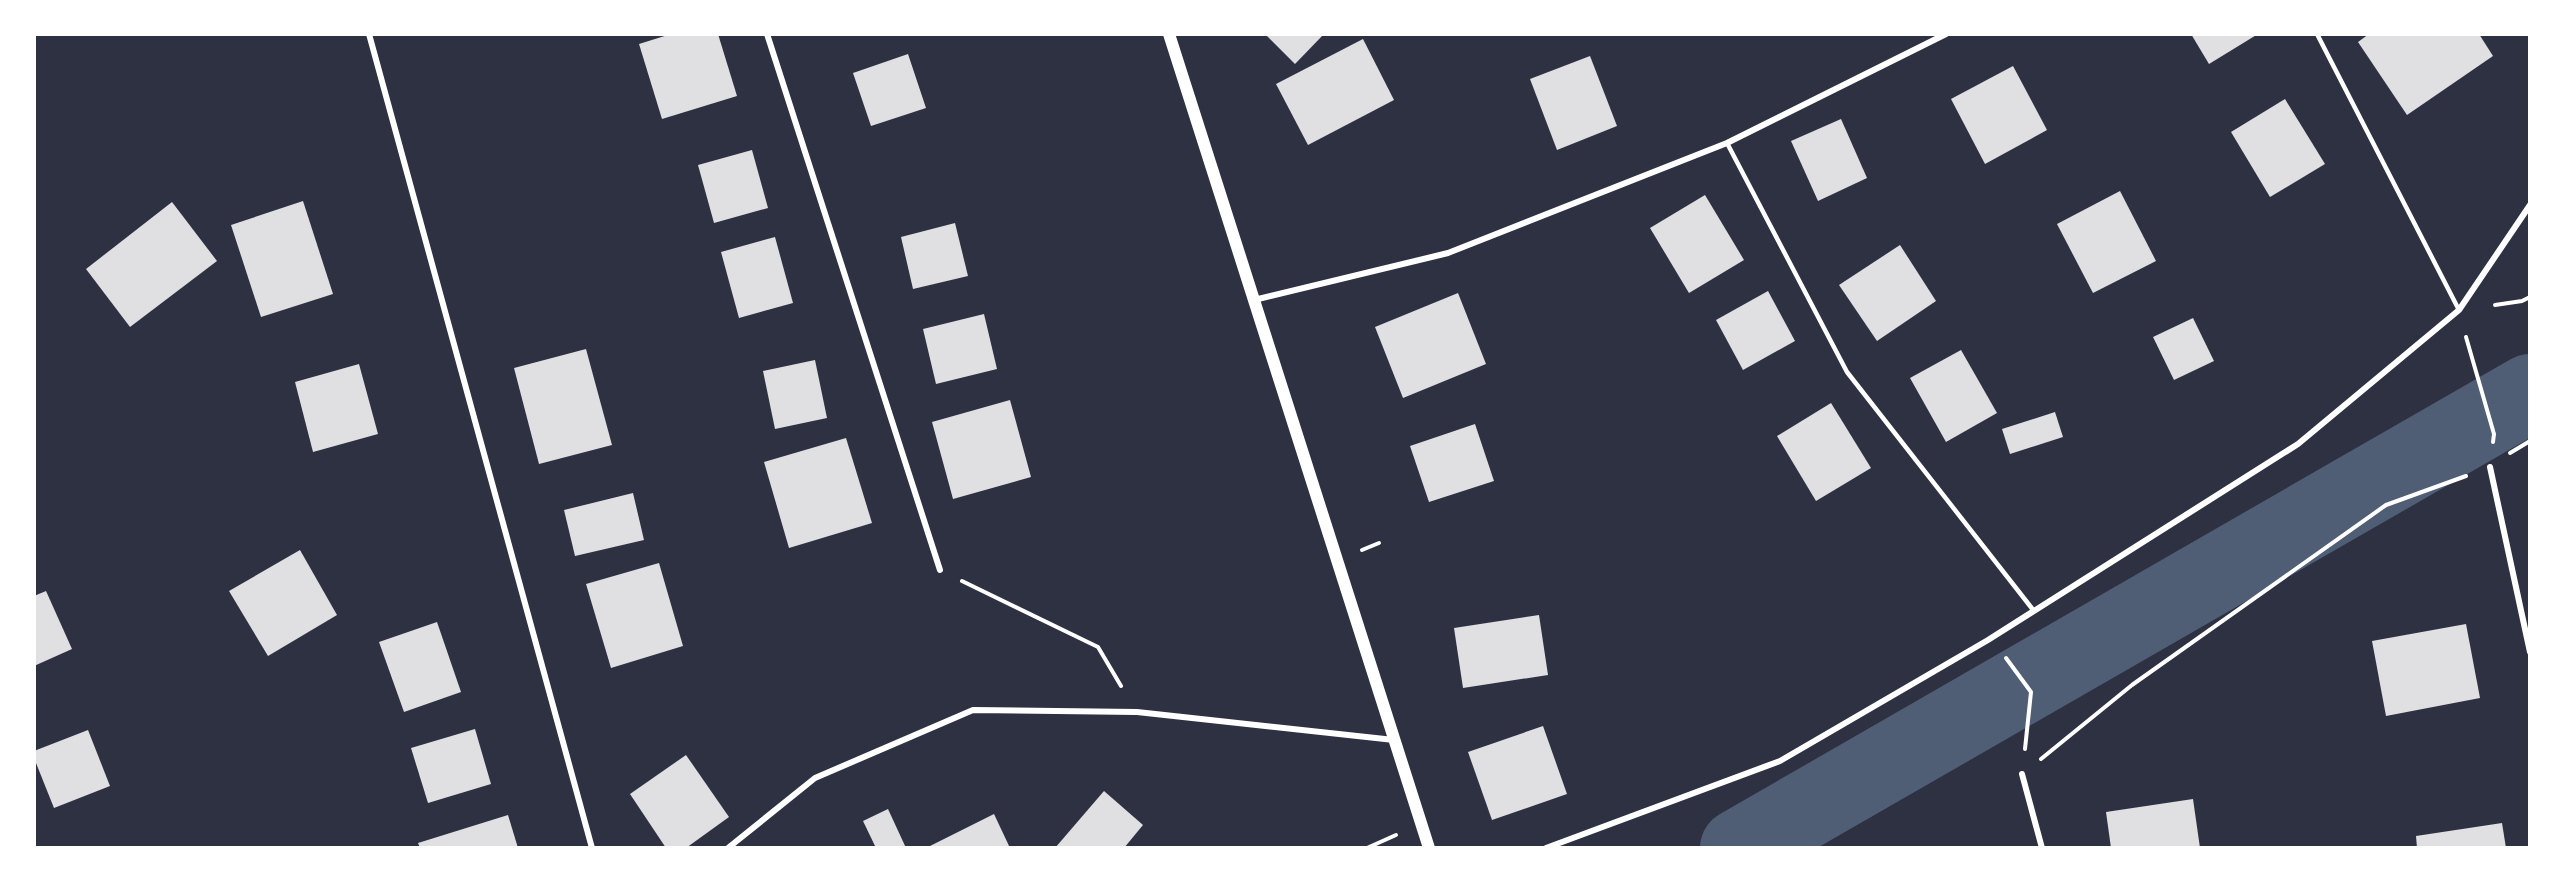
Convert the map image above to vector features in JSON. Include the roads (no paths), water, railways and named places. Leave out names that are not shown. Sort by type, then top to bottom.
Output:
[{"type":"main road","points":[[1169,34],[1429,848]]},
{"type":"street","points":[[369,34],[592,848]]},
{"type":"street","points":[[766,34],[940,570]]},
{"type":"street","points":[[1254,300],[1448,253],[1727,143],[1946,34]]},
{"type":"street","points":[[1546,848],[1780,761],[2034,611],[2298,444],[2459,310],[2529,205]]},
{"type":"street","points":[[2490,467],[2529,652]]},
{"type":"street","points":[[728,848],[814,778],[973,710],[1137,712],[1394,740]]},
{"type":"street","points":[[2022,774],[2042,848]]},
{"type":"lane","points":[[2317,34],[2459,310]]},
{"type":"lane","points":[[1727,143],[1847,372],[2034,611]]},
{"type":"waterway","points":[[1739,848],[2530,393]]}]
